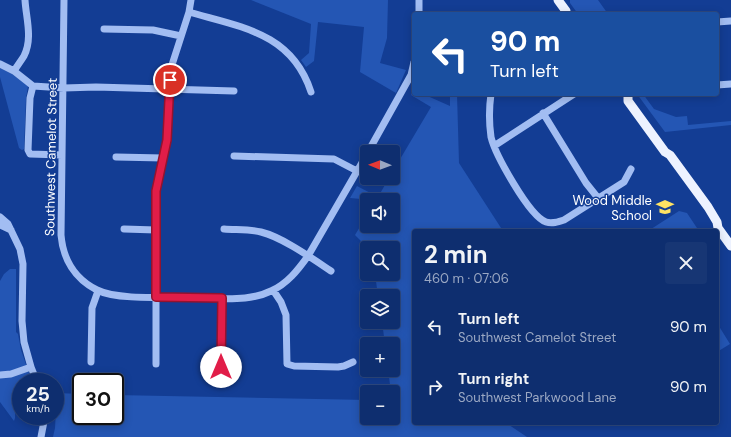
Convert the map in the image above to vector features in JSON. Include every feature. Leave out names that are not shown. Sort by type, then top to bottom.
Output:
[{"type":"main road","points":[[558,0],[567,12]]},
{"type":"main road","points":[[631,96],[670,149],[670,155],[717,222],[719,229]]},
{"type":"main road","points":[[717,222],[723,224],[731,235]]},
{"type":"main road","points":[[719,229],[731,246]]},
{"type":"street","points":[[14,71],[25,54],[28,43],[29,30],[25,0]]},
{"type":"street","name":"Southwest Camelot Street","points":[[64,0],[61,235],[64,252],[71,268],[89,286],[98,291],[121,296],[156,297],[246,298],[273,290],[297,271],[308,256],[360,166]]},
{"type":"street","points":[[156,364],[156,191],[167,140],[170,71],[189,12],[191,0]]},
{"type":"street","points":[[419,0],[419,12]]},
{"type":"street","points":[[189,12],[246,28],[268,37],[296,62],[307,80],[311,92]]},
{"type":"street","points":[[719,22],[731,21]]},
{"type":"street","points":[[104,29],[153,30],[181,36]]},
{"type":"street","points":[[0,64],[14,71],[33,86],[64,88],[96,87],[234,91]]},
{"type":"street","name":"Southwest Camelot Street","points":[[372,145],[412,71]]},
{"type":"street","points":[[719,85],[731,84]]},
{"type":"street","points":[[33,86],[30,98],[28,150],[30,154],[35,155],[62,155]]},
{"type":"street","points":[[491,96],[490,124],[494,146],[507,173],[520,193],[538,216],[546,222],[553,223],[564,220],[624,182],[631,169]]},
{"type":"street","points":[[494,146],[571,96]]},
{"type":"street","points":[[543,114],[586,183],[598,198]]},
{"type":"street","points":[[234,156],[334,159],[357,171]]},
{"type":"street","points":[[116,157],[163,158]]},
{"type":"street","points":[[0,217],[8,224],[18,243],[22,257],[23,331],[26,351],[33,373]]},
{"type":"street","points":[[0,225],[10,230]]},
{"type":"street","points":[[124,229],[156,230]]},
{"type":"street","points":[[224,229],[250,230],[273,236],[331,271]]},
{"type":"street","points":[[273,290],[281,302],[286,315],[287,364],[294,366],[338,367],[353,362]]},
{"type":"street","points":[[90,362],[92,308],[98,291]]},
{"type":"street","points":[[221,367],[222,298]]},
{"type":"street","points":[[0,375],[12,374],[31,367]]},
{"type":"street","points":[[41,437],[43,425]]},
{"type":"shaded area","points":[[251,0],[388,0],[387,38],[380,63],[406,70],[396,93],[360,72],[364,27],[318,22],[314,61],[306,67],[301,60],[309,53],[311,24]]},
{"type":"shaded area","points":[[570,0],[598,0],[607,12],[577,12],[570,3]]},
{"type":"shaded area","points":[[0,68],[12,74],[28,86],[26,98],[24,149],[22,150],[19,148],[0,77]]},
{"type":"shaded area","points":[[413,96],[428,96],[450,106],[450,96],[457,96],[459,163],[502,229],[412,229],[412,425],[509,425],[527,437],[53,437],[55,425],[64,425],[64,393],[72,394],[72,425],[124,425],[124,395],[360,400],[360,425],[400,425],[400,385],[390,385],[389,377],[400,377],[400,337],[384,337],[383,329],[400,329],[400,289],[377,289],[376,281],[400,281],[400,241],[361,241],[355,235],[360,227],[360,233],[400,233],[400,193],[380,193],[385,185],[400,185],[400,159],[431,107]]},
{"type":"shaded area","points":[[638,96],[644,96],[654,109],[676,117],[687,116],[688,125],[731,121],[731,125],[665,132]]},
{"type":"shaded area","points":[[357,186],[370,193],[360,193],[360,199],[350,198]]},
{"type":"shaded area","points":[[679,211],[687,213],[698,229],[651,229]]},
{"type":"shaded area","points":[[10,269],[16,269],[16,332],[18,334],[21,350],[29,373],[12,373],[12,418],[0,402],[0,281],[4,274]]},
{"type":"shaded area","points":[[719,326],[730,344],[719,351]]},
{"type":"place","name":"Wood Middle School","points":[[665,207]]},
{"type":"route","points":[[170,80],[167,140],[156,191],[156,297],[222,298],[221,367]]}]
